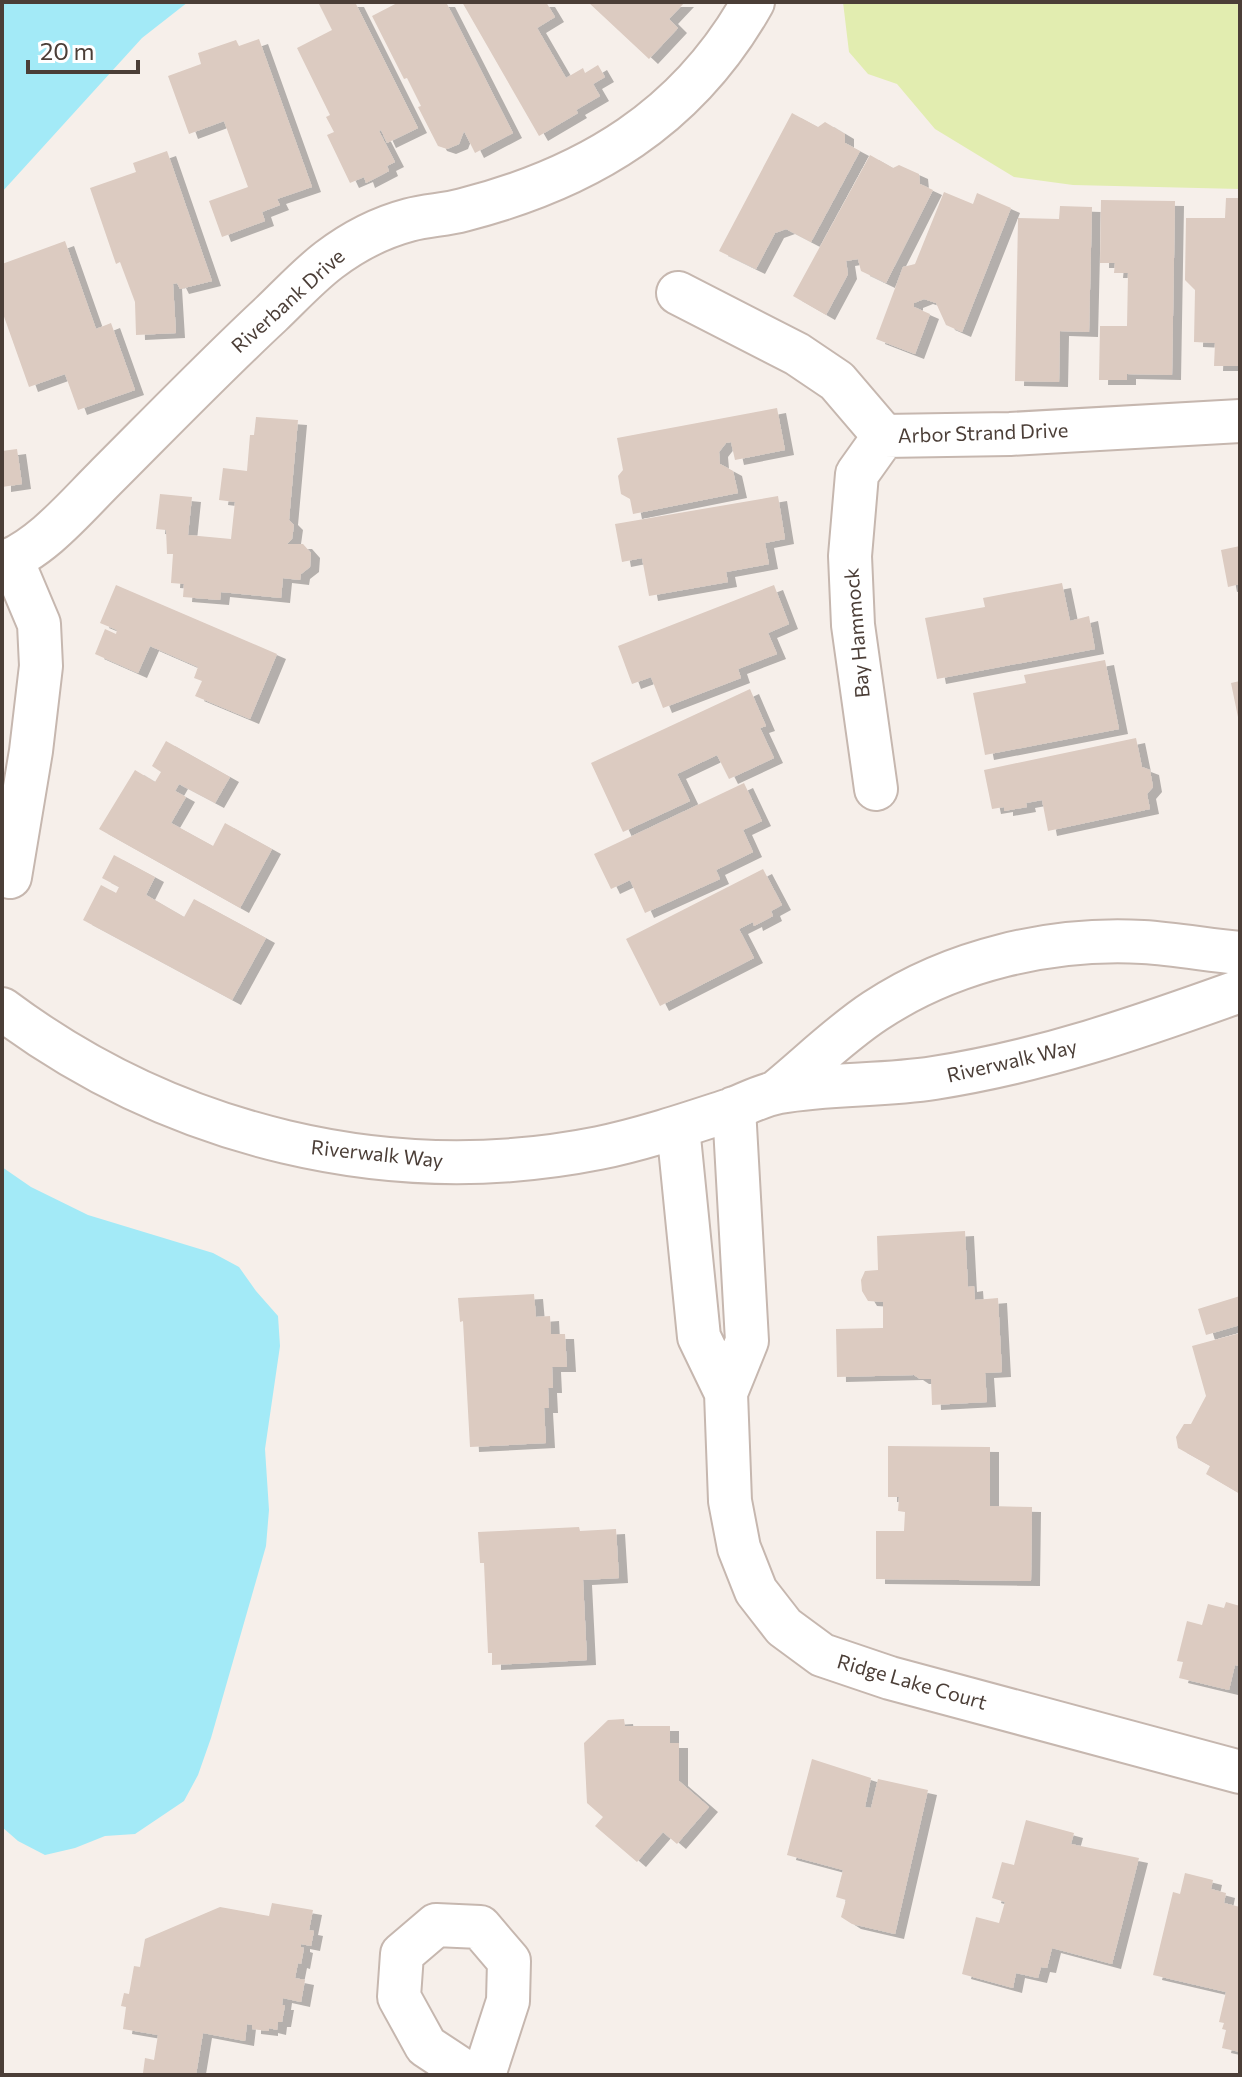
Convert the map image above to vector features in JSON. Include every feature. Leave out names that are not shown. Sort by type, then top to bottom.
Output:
[{"type":"street","name":"Riverbank Drive","points":[[10,877],[31,751],[41,666],[39,624],[7,561],[55,527],[327,262],[366,235],[411,219],[460,211],[534,189],[575,172],[623,143],[667,110],[706,71],[753,2]]},
{"type":"street","name":"Arbor Strand Drive","points":[[678,293],[797,354],[837,381],[884,436],[1010,434],[1240,421]]},
{"type":"street","name":"Bay Hammock","points":[[876,789],[853,625],[850,556],[857,474],[884,436]]},
{"type":"street","name":"Riverwalk Way","points":[[776,1092],[874,1011],[924,984],[978,963],[1033,949],[1088,942],[1142,942],[1240,953]]},
{"type":"street","name":"Riverwalk Way","points":[[2,1009],[65,1051],[142,1091],[266,1139],[319,1150],[415,1161],[486,1161],[544,1157],[600,1147],[678,1127],[776,1092],[930,1079],[1017,1064],[1114,1037],[1240,991]]},
{"type":"street","name":"Ridge Lake Court","points":[[726,1393],[747,1341],[734,1108]]},
{"type":"street","name":"Ridge Lake Court","points":[[678,1127],[699,1337],[726,1393],[730,1501],[739,1548],[756,1591],[784,1627],[822,1655],[890,1678],[1240,1772]]},
{"type":"street","points":[[470,2075],[426,2046],[399,1997],[402,1954],[436,1925],[480,1927],[509,1961],[508,2001],[484,2075]]},
{"type":"green space","points":[[843,2],[1240,2],[1240,189],[1073,185],[1014,177],[935,129],[897,84],[868,74],[849,52]]},
{"type":"water","points":[[2,2],[188,2],[142,38],[2,192]]},
{"type":"water","points":[[2,1167],[31,1187],[88,1215],[213,1253],[239,1267],[278,1316],[280,1346],[265,1449],[269,1510],[266,1546],[198,1775],[184,1801],[135,1834],[105,1836],[45,1855],[18,1841],[2,1827]]},
{"type":"building","points":[[318,2],[355,2],[418,128],[387,143],[379,131],[395,162],[387,166],[389,171],[366,183],[364,177],[350,183],[327,135],[334,132],[326,117],[330,115],[297,48],[332,30]]},
{"type":"building","points":[[399,2],[446,2],[513,133],[475,153],[464,131],[459,144],[447,149],[438,146],[407,78],[404,79],[372,16]]},
{"type":"building","points":[[462,2],[546,2],[555,17],[537,28],[566,78],[583,68],[585,73],[598,65],[605,77],[593,84],[600,96],[539,136]]},
{"type":"building","points":[[588,2],[685,2],[669,19],[678,28],[649,59]]},
{"type":"building","points":[[259,39],[312,187],[277,199],[280,205],[262,212],[265,221],[222,237],[209,201],[248,187],[224,121],[189,134],[168,76],[201,64],[198,53],[236,40],[239,46]]},
{"type":"building","points":[[792,113],[818,127],[825,122],[845,134],[845,143],[860,151],[811,242],[786,229],[775,233],[756,269],[719,251]]},
{"type":"building","points":[[167,151],[212,281],[180,289],[177,283],[173,284],[176,333],[136,335],[135,302],[120,262],[116,264],[90,188],[136,172],[133,163]]},
{"type":"building","points":[[870,155],[893,168],[899,165],[919,174],[920,184],[933,190],[886,283],[861,271],[858,259],[846,261],[848,274],[826,315],[793,296]]},
{"type":"building","points":[[944,192],[973,204],[977,193],[1011,208],[962,332],[946,325],[936,303],[924,299],[914,303],[914,307],[930,314],[915,354],[876,339],[903,267],[915,264]]},
{"type":"building","points":[[1226,198],[1240,198],[1240,366],[1214,366],[1215,343],[1194,342],[1195,290],[1185,280],[1186,218],[1225,218]]},
{"type":"building","points":[[1101,200],[1175,201],[1172,375],[1127,374],[1127,380],[1099,380],[1100,326],[1127,326],[1128,273],[1114,273],[1115,263],[1100,263]]},
{"type":"building","points":[[1060,206],[1092,207],[1089,332],[1060,331],[1059,382],[1015,381],[1018,218],[1059,219]]},
{"type":"building","points":[[65,241],[96,329],[111,323],[135,390],[78,410],[65,374],[29,387],[2,311],[2,264]]},
{"type":"building","points":[[777,408],[785,450],[735,460],[731,442],[726,443],[719,452],[720,464],[733,471],[738,493],[633,514],[630,499],[621,494],[618,476],[623,470],[617,438]]},
{"type":"building","points":[[256,417],[298,420],[289,520],[294,525],[292,539],[287,544],[303,544],[311,553],[310,567],[301,574],[300,580],[283,578],[281,598],[221,592],[220,600],[183,597],[184,584],[171,583],[173,554],[167,554],[166,530],[156,529],[160,494],[192,497],[188,535],[231,539],[235,502],[219,500],[223,468],[247,471],[250,435],[254,435]]},
{"type":"building","points":[[17,449],[22,484],[2,487],[2,451]]},
{"type":"building","points":[[778,496],[785,539],[765,543],[769,564],[726,572],[728,582],[649,596],[642,558],[622,562],[615,524]]},
{"type":"building","points":[[1240,546],[1240,584],[1228,587],[1221,550]]},
{"type":"building","points":[[1062,583],[1070,621],[1089,616],[1095,649],[937,679],[925,618],[985,607],[983,598]]},
{"type":"building","points":[[116,585],[277,654],[250,719],[195,696],[202,681],[194,678],[198,667],[150,646],[138,673],[95,654],[105,629],[116,634],[117,630],[100,623]]},
{"type":"building","points":[[774,585],[789,624],[768,633],[777,654],[738,669],[741,678],[663,708],[651,677],[632,684],[618,646]]},
{"type":"building","points":[[1105,660],[1119,729],[985,755],[973,693],[1026,683],[1024,675]]},
{"type":"building","points":[[1240,681],[1240,722],[1239,722],[1231,683]]},
{"type":"building","points":[[750,689],[766,726],[760,728],[774,758],[729,779],[717,755],[677,774],[690,801],[623,832],[591,763]]},
{"type":"building","points":[[1136,738],[1142,767],[1150,770],[1153,787],[1147,794],[1150,809],[1048,831],[1042,800],[1026,803],[1027,807],[1004,811],[1004,807],[992,809],[984,770]]},
{"type":"building","points":[[166,741],[230,777],[215,803],[179,784],[175,791],[186,797],[171,823],[213,846],[225,823],[272,849],[240,908],[99,829],[135,770],[155,782],[161,772],[152,766]]},
{"type":"building","points":[[744,783],[762,821],[743,830],[753,852],[716,870],[720,879],[645,913],[630,880],[611,889],[594,854]]},
{"type":"building","points":[[114,855],[155,877],[146,895],[184,917],[194,899],[266,938],[232,1000],[83,920],[101,885],[116,893],[119,887],[102,878]]},
{"type":"building","points":[[763,869],[782,905],[771,911],[773,916],[754,926],[753,922],[739,929],[754,958],[660,1006],[626,939]]},
{"type":"building","points":[[965,1231],[968,1287],[974,1286],[975,1300],[998,1298],[1002,1372],[985,1373],[987,1402],[932,1405],[931,1379],[920,1379],[914,1375],[837,1377],[836,1329],[883,1328],[883,1302],[868,1301],[862,1291],[861,1280],[865,1271],[878,1270],[877,1236]]},
{"type":"building","points":[[534,1294],[536,1317],[550,1316],[551,1334],[565,1334],[567,1367],[552,1367],[553,1388],[548,1388],[549,1408],[544,1408],[546,1443],[470,1447],[463,1321],[460,1322],[458,1298]]},
{"type":"building","points":[[1240,1296],[1240,1325],[1206,1335],[1198,1309]]},
{"type":"building","points":[[1240,1333],[1240,1494],[1206,1474],[1210,1466],[1178,1448],[1176,1437],[1184,1424],[1191,1424],[1206,1396],[1192,1346]]},
{"type":"building","points":[[888,1446],[990,1447],[990,1506],[1032,1507],[1031,1581],[876,1579],[876,1531],[904,1531],[905,1512],[898,1511],[899,1497],[888,1497]]},
{"type":"building","points":[[579,1527],[580,1531],[616,1529],[619,1578],[583,1580],[587,1660],[492,1665],[492,1653],[488,1653],[484,1563],[480,1563],[478,1532]]},
{"type":"building","points":[[1226,1602],[1240,1606],[1240,1666],[1235,1665],[1229,1690],[1179,1678],[1183,1662],[1177,1661],[1187,1621],[1202,1625],[1208,1604],[1224,1608]]},
{"type":"building","points":[[624,1719],[625,1726],[670,1726],[670,1743],[679,1743],[679,1781],[709,1807],[677,1844],[663,1832],[637,1862],[595,1826],[603,1817],[587,1803],[584,1743],[608,1720]]},
{"type":"building","points":[[812,1759],[871,1778],[865,1807],[871,1808],[878,1779],[928,1790],[895,1934],[852,1924],[841,1917],[846,1900],[836,1897],[843,1870],[787,1855]]},
{"type":"building","points":[[1026,1820],[1074,1833],[1071,1844],[1139,1858],[1112,1964],[1052,1948],[1047,1968],[1041,1967],[1038,1978],[1016,1973],[1013,1988],[962,1974],[976,1917],[999,1923],[1005,1902],[992,1898],[1002,1862],[1014,1865]]},
{"type":"building","points":[[1185,1873],[1213,1880],[1211,1889],[1226,1893],[1224,1903],[1240,1907],[1240,2052],[1222,2048],[1226,2030],[1222,2029],[1224,2023],[1219,2022],[1226,1992],[1153,1975],[1173,1892],[1180,1894]]},
{"type":"building","points":[[272,1903],[313,1910],[309,1930],[314,1931],[311,1946],[301,1944],[304,1948],[295,1978],[305,1980],[301,2002],[283,1998],[282,2022],[278,2022],[277,2030],[252,2029],[252,2025],[247,2024],[245,2041],[203,2033],[196,2075],[143,2073],[145,2058],[154,2060],[158,2035],[123,2029],[126,2007],[121,2006],[124,1993],[129,1994],[134,1966],[140,1967],[145,1939],[220,1907],[269,1916]]}]
